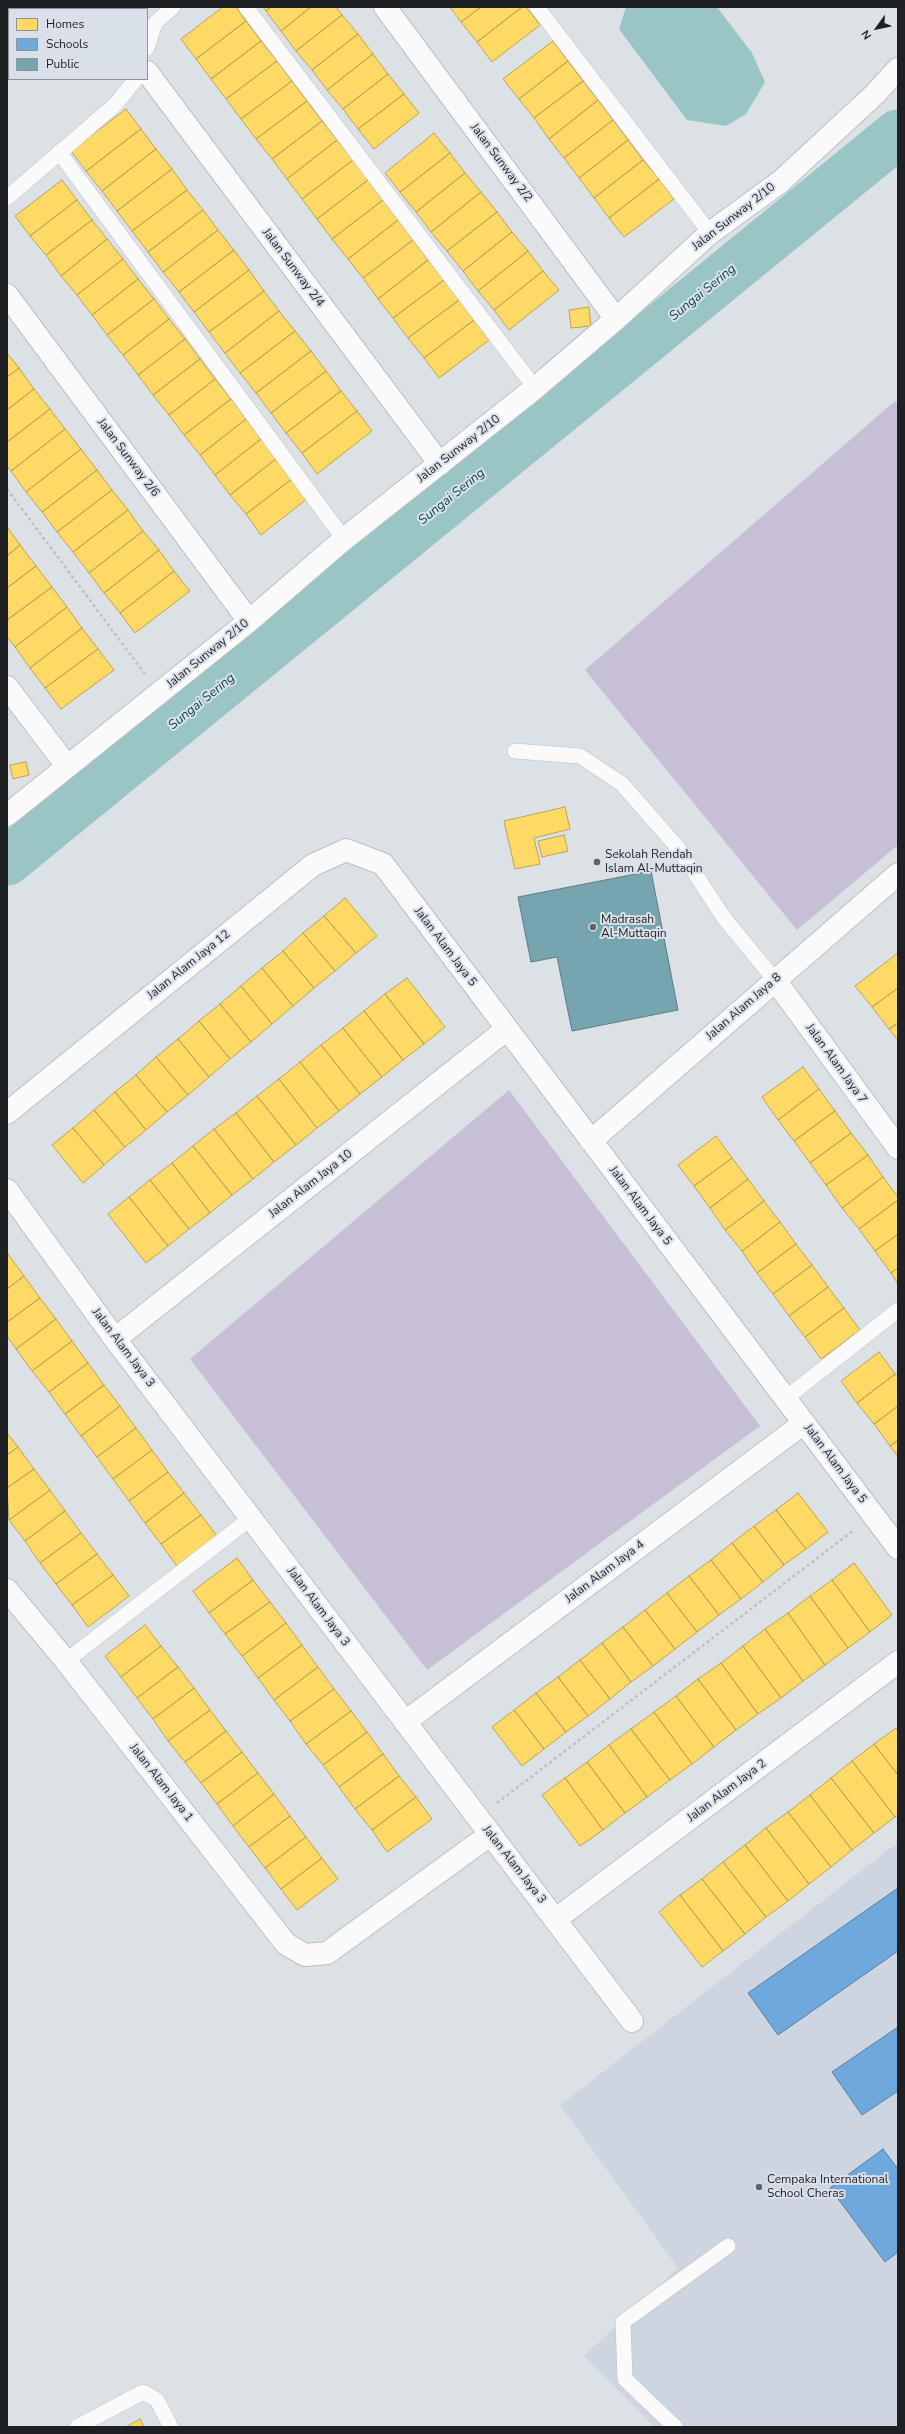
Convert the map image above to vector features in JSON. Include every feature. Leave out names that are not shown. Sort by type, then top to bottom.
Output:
[{"type":"street","name":"Jalan Sunway 2/2","points":[[385,7],[616,319]]},
{"type":"street","name":"Jalan Sunway 2/10","points":[[7,815],[249,621],[344,539],[535,388],[616,319],[710,233],[780,182],[874,95],[898,69]]},
{"type":"street","name":"Jalan Sunway 2/4","points":[[148,73],[440,464]]},
{"type":"street","name":"Jalan Sunway 2/6","points":[[7,295],[249,621]]},
{"type":"street","points":[[7,687],[67,766]]},
{"type":"street","name":"Jalan Alam Jaya 12","points":[[7,1113],[313,865],[346,850],[383,864]]},
{"type":"street","name":"Jalan Alam Jaya 5","points":[[383,864],[898,1548]]},
{"type":"street","name":"Jalan Alam Jaya 8","points":[[591,1140],[898,874]]},
{"type":"street","name":"Jalan Alam Jaya 7","points":[[775,980],[898,1148]]},
{"type":"street","name":"Jalan Alam Jaya 10","points":[[115,1339],[507,1029]]},
{"type":"street","name":"Jalan Alam Jaya 3","points":[[7,1190],[115,1339],[632,2021]]},
{"type":"street","name":"Jalan Alam Jaya 4","points":[[405,1722],[804,1422]]},
{"type":"street","name":"Jalan Alam Jaya 1","points":[[7,1590],[66,1661],[286,1944],[305,1955],[327,1953],[484,1826]]},
{"type":"street","name":"Jalan Alam Jaya 2","points":[[556,1919],[898,1662]]},
{"type":"lane","points":[[148,45],[155,22],[173,7]]},
{"type":"lane","points":[[246,7],[535,388]]},
{"type":"lane","points":[[537,7],[710,233]]},
{"type":"lane","points":[[7,198],[116,104],[135,80]]},
{"type":"lane","points":[[59,152],[344,539]]},
{"type":"lane","points":[[515,752],[580,756],[622,784],[679,849],[724,918],[775,980]]},
{"type":"lane","points":[[786,1398],[898,1310]]},
{"type":"lane","points":[[66,1661],[251,1518]]},
{"type":"lane","points":[[675,2427],[625,2379],[623,2322],[728,2246]]},
{"type":"lane","points":[[77,2427],[142,2392],[157,2400],[171,2427]]},
{"type":"path","points":[[7,490],[136,660],[158,694]]},
{"type":"path","points":[[484,1826],[874,1515]]},
{"type":"shaded area","points":[[895,401],[898,405],[898,845],[797,930],[585,670]]},
{"type":"shaded area","points":[[509,1090],[760,1426],[427,1670],[190,1359]]},
{"type":"shaded area","name":"Cempaka International School Cheras","points":[[898,1842],[898,2427],[654,2427],[584,2356],[678,2268],[560,2105]]},
{"type":"water","points":[[626,7],[717,7],[752,53],[765,82],[746,114],[726,126],[687,120],[619,29]]},
{"type":"building: Homes","points":[[223,7],[236,7],[246,21],[196,59],[181,39]]},
{"type":"building: Homes","points":[[263,7],[271,7],[266,11]]},
{"type":"building: Homes","points":[[271,7],[311,7],[281,31],[266,11]]},
{"type":"building: Homes","points":[[311,7],[336,7],[342,15],[296,51],[281,31]]},
{"type":"building: Homes","points":[[450,7],[481,7],[461,22]]},
{"type":"building: Homes","points":[[481,7],[522,7],[477,42],[461,22]]},
{"type":"building: Homes","points":[[522,7],[526,7],[540,25],[492,62],[477,42]]},
{"type":"building: Homes","points":[[342,15],[358,34],[312,70],[296,51]]},
{"type":"building: Homes","points":[[246,21],[261,41],[211,79],[196,59]]},
{"type":"building: Homes","points":[[358,34],[373,54],[327,90],[312,70]]},
{"type":"building: Homes","points":[[261,41],[277,61],[226,99],[211,79]]},
{"type":"building: Homes","points":[[553,41],[568,61],[519,99],[503,79]]},
{"type":"building: Homes","points":[[373,54],[388,74],[343,109],[327,90]]},
{"type":"building: Homes","points":[[277,61],[292,81],[241,119],[226,99]]},
{"type":"building: Homes","points":[[568,61],[583,81],[534,118],[519,99]]},
{"type":"building: Homes","points":[[388,74],[404,94],[358,129],[343,109]]},
{"type":"building: Homes","points":[[292,81],[307,101],[256,139],[241,119]]},
{"type":"building: Homes","points":[[583,81],[598,100],[549,139],[534,118]]},
{"type":"building: Homes","points":[[404,94],[419,113],[374,149],[358,129]]},
{"type":"building: Homes","points":[[598,100],[613,120],[564,158],[549,139]]},
{"type":"building: Homes","points":[[307,101],[322,121],[272,159],[256,139]]},
{"type":"building: Homes","points":[[126,109],[141,129],[86,171],[71,151]]},
{"type":"building: Homes","points":[[613,120],[628,140],[579,178],[564,158]]},
{"type":"building: Homes","points":[[322,121],[337,140],[287,179],[272,159]]},
{"type":"building: Homes","points":[[141,129],[156,149],[102,191],[86,171]]},
{"type":"building: Homes","points":[[434,133],[450,153],[400,192],[385,173]]},
{"type":"building: Homes","points":[[337,140],[353,160],[302,199],[287,179]]},
{"type":"building: Homes","points":[[628,140],[643,160],[594,198],[579,178]]},
{"type":"building: Homes","points":[[156,149],[172,169],[117,211],[102,191]]},
{"type":"building: Homes","points":[[450,153],[465,173],[416,212],[400,192]]},
{"type":"building: Homes","points":[[353,160],[368,180],[317,219],[302,199]]},
{"type":"building: Homes","points":[[643,160],[659,179],[609,218],[594,198]]},
{"type":"building: Homes","points":[[172,169],[187,190],[132,231],[117,211]]},
{"type":"building: Homes","points":[[465,173],[481,192],[431,232],[416,212]]},
{"type":"building: Homes","points":[[659,179],[674,199],[624,237],[609,218]]},
{"type":"building: Homes","points":[[62,180],[77,200],[30,236],[15,216]]},
{"type":"building: Homes","points":[[368,180],[383,200],[332,239],[317,219]]},
{"type":"building: Homes","points":[[187,190],[203,210],[148,252],[132,231]]},
{"type":"building: Homes","points":[[481,192],[497,212],[447,251],[431,232]]},
{"type":"building: Homes","points":[[77,200],[92,220],[46,255],[30,236]]},
{"type":"building: Homes","points":[[383,200],[398,220],[348,259],[332,239]]},
{"type":"building: Homes","points":[[203,210],[218,230],[163,272],[148,252]]},
{"type":"building: Homes","points":[[497,212],[512,232],[463,271],[447,251]]},
{"type":"building: Homes","points":[[92,220],[107,239],[61,276],[46,255]]},
{"type":"building: Homes","points":[[398,220],[413,240],[363,278],[348,259]]},
{"type":"building: Homes","points":[[218,230],[234,250],[179,292],[163,272]]},
{"type":"building: Homes","points":[[512,232],[528,251],[478,291],[463,271]]},
{"type":"building: Homes","points":[[107,239],[123,259],[77,295],[61,276]]},
{"type":"building: Homes","points":[[413,240],[428,260],[378,299],[363,278]]},
{"type":"building: Homes","points":[[234,250],[249,270],[194,312],[179,292]]},
{"type":"building: Homes","points":[[528,251],[543,271],[494,310],[478,291]]},
{"type":"building: Homes","points":[[123,259],[138,279],[92,315],[77,295]]},
{"type":"building: Homes","points":[[428,260],[444,280],[393,318],[378,299]]},
{"type":"building: Homes","points":[[249,270],[264,291],[209,332],[194,312]]},
{"type":"building: Homes","points":[[543,271],[559,290],[509,330],[494,310]]},
{"type":"building: Homes","points":[[138,279],[154,299],[107,335],[92,315]]},
{"type":"building: Homes","points":[[444,280],[459,300],[408,338],[393,318]]},
{"type":"building: Homes","points":[[264,291],[279,311],[225,353],[209,332]]},
{"type":"building: Homes","points":[[154,299],[169,319],[123,355],[107,335]]},
{"type":"building: Homes","points":[[459,300],[474,320],[424,358],[408,338]]},
{"type":"building: Homes","points":[[589,307],[591,326],[571,328],[569,310]]},
{"type":"building: Homes","points":[[279,311],[295,331],[240,373],[225,353]]},
{"type":"building: Homes","points":[[169,319],[185,339],[138,375],[123,355]]},
{"type":"building: Homes","points":[[474,320],[489,340],[439,378],[424,358]]},
{"type":"building: Homes","points":[[295,331],[311,351],[256,393],[240,373]]},
{"type":"building: Homes","points":[[185,339],[200,359],[153,395],[138,375]]},
{"type":"building: Homes","points":[[311,351],[326,371],[271,413],[256,393]]},
{"type":"building: Homes","points":[[7,353],[19,368],[7,377]]},
{"type":"building: Homes","points":[[200,359],[215,379],[169,415],[153,395]]},
{"type":"building: Homes","points":[[19,368],[34,389],[7,410],[7,377]]},
{"type":"building: Homes","points":[[326,371],[341,391],[286,433],[271,413]]},
{"type":"building: Homes","points":[[215,379],[231,399],[184,435],[169,415]]},
{"type":"building: Homes","points":[[34,389],[50,409],[7,442],[7,410]]},
{"type":"building: Homes","points":[[341,391],[357,411],[302,453],[286,433]]},
{"type":"building: Homes","points":[[231,399],[246,419],[200,455],[184,435]]},
{"type":"building: Homes","points":[[50,409],[65,429],[11,471],[7,466],[7,442]]},
{"type":"building: Homes","points":[[357,411],[372,431],[317,474],[302,453]]},
{"type":"building: Homes","points":[[246,419],[261,439],[215,475],[200,455]]},
{"type":"building: Homes","points":[[65,429],[81,449],[26,492],[11,471]]},
{"type":"building: Homes","points":[[261,439],[277,458],[230,495],[215,475]]},
{"type":"building: Homes","points":[[81,449],[97,470],[42,512],[26,492]]},
{"type":"building: Homes","points":[[277,458],[292,479],[246,514],[230,495]]},
{"type":"building: Homes","points":[[97,470],[112,490],[57,532],[42,512]]},
{"type":"building: Homes","points":[[292,479],[308,498],[261,535],[246,514]]},
{"type":"building: Homes","points":[[112,490],[128,510],[73,552],[57,532]]},
{"type":"building: Homes","points":[[128,510],[143,531],[89,573],[73,552]]},
{"type":"building: Homes","points":[[7,527],[20,545],[7,556]]},
{"type":"building: Homes","points":[[143,531],[159,550],[104,593],[89,573]]},
{"type":"building: Homes","points":[[20,545],[36,566],[7,588],[7,556]]},
{"type":"building: Homes","points":[[159,550],[174,571],[120,613],[104,593]]},
{"type":"building: Homes","points":[[36,566],[52,587],[7,620],[7,588]]},
{"type":"building: Homes","points":[[174,571],[190,591],[135,633],[120,613]]},
{"type":"building: Homes","points":[[52,587],[67,607],[15,647],[7,637],[7,620]]},
{"type":"building: Homes","points":[[67,607],[82,628],[30,668],[15,647]]},
{"type":"building: Homes","points":[[82,628],[98,649],[45,688],[30,668]]},
{"type":"building: Homes","points":[[98,649],[114,670],[61,709],[45,688]]},
{"type":"building: Homes","points":[[26,762],[29,775],[13,779],[10,765]]},
{"type":"building: Homes","points":[[565,807],[570,829],[534,838],[540,864],[515,869],[504,821]]},
{"type":"building: Homes","points":[[564,835],[568,851],[542,857],[538,841]]},
{"type":"building: Homes","points":[[345,898],[377,936],[356,953],[324,916]]},
{"type":"building: Homes","points":[[324,916],[356,953],[335,971],[303,933]]},
{"type":"building: Homes","points":[[303,933],[335,971],[314,988],[283,951]]},
{"type":"building: Homes","points":[[283,951],[314,988],[293,1006],[262,968]]},
{"type":"building: Homes","points":[[898,953],[898,988],[872,1007],[855,986]]},
{"type":"building: Homes","points":[[262,968],[293,1006],[272,1024],[241,986]]},
{"type":"building: Homes","points":[[407,978],[445,1027],[424,1044],[385,994]]},
{"type":"building: Homes","points":[[241,986],[272,1024],[251,1042],[220,1004]]},
{"type":"building: Homes","points":[[898,988],[898,1023],[889,1029],[872,1007]]},
{"type":"building: Homes","points":[[385,994],[424,1044],[403,1060],[364,1011]]},
{"type":"building: Homes","points":[[220,1004],[251,1042],[230,1059],[199,1021]]},
{"type":"building: Homes","points":[[364,1011],[403,1060],[382,1077],[343,1028]]},
{"type":"building: Homes","points":[[199,1021],[230,1059],[209,1077],[178,1039]]},
{"type":"building: Homes","points":[[898,1023],[898,1041],[889,1029]]},
{"type":"building: Homes","points":[[343,1028],[382,1077],[360,1094],[321,1045]]},
{"type":"building: Homes","points":[[178,1039],[209,1077],[188,1095],[156,1057]]},
{"type":"building: Homes","points":[[321,1045],[360,1094],[339,1111],[300,1062]]},
{"type":"building: Homes","points":[[156,1057],[188,1095],[167,1112],[136,1075]]},
{"type":"building: Homes","points":[[300,1062],[339,1111],[317,1128],[279,1079]]},
{"type":"building: Homes","points":[[803,1067],[819,1089],[778,1120],[762,1097]]},
{"type":"building: Homes","points":[[136,1075],[167,1112],[146,1130],[115,1092]]},
{"type":"building: Homes","points":[[279,1079],[317,1128],[296,1145],[257,1096]]},
{"type":"building: Homes","points":[[819,1089],[835,1111],[794,1141],[778,1120]]},
{"type":"building: Homes","points":[[115,1092],[146,1130],[125,1147],[94,1110]]},
{"type":"building: Homes","points":[[257,1096],[296,1145],[274,1162],[236,1113]]},
{"type":"building: Homes","points":[[94,1110],[125,1147],[104,1165],[73,1128]]},
{"type":"building: Homes","points":[[835,1111],[851,1133],[810,1163],[794,1141]]},
{"type":"building: Homes","points":[[236,1113],[274,1162],[253,1179],[214,1129]]},
{"type":"building: Homes","points":[[73,1128],[104,1165],[83,1183],[52,1145]]},
{"type":"building: Homes","points":[[214,1129],[253,1179],[232,1195],[193,1146]]},
{"type":"building: Homes","points":[[851,1133],[868,1155],[826,1185],[810,1163]]},
{"type":"building: Homes","points":[[716,1136],[732,1158],[694,1186],[678,1165]]},
{"type":"building: Homes","points":[[193,1146],[232,1195],[210,1213],[172,1163]]},
{"type":"building: Homes","points":[[868,1155],[883,1177],[842,1208],[826,1185]]},
{"type":"building: Homes","points":[[732,1158],[748,1179],[710,1208],[694,1186]]},
{"type":"building: Homes","points":[[172,1163],[210,1213],[189,1229],[150,1180]]},
{"type":"building: Homes","points":[[883,1177],[898,1197],[898,1200],[859,1229],[842,1208]]},
{"type":"building: Homes","points":[[748,1179],[764,1201],[725,1230],[710,1208]]},
{"type":"building: Homes","points":[[150,1180],[189,1229],[168,1246],[129,1197]]},
{"type":"building: Homes","points":[[129,1197],[168,1246],[146,1263],[108,1214]]},
{"type":"building: Homes","points":[[898,1200],[898,1234],[875,1251],[859,1229]]},
{"type":"building: Homes","points":[[764,1201],[780,1222],[742,1251],[725,1230]]},
{"type":"building: Homes","points":[[780,1222],[796,1244],[757,1273],[742,1251]]},
{"type":"building: Homes","points":[[898,1234],[898,1268],[891,1273],[875,1251]]},
{"type":"building: Homes","points":[[796,1244],[812,1265],[773,1294],[757,1273]]},
{"type":"building: Homes","points":[[8,1254],[24,1276],[7,1289],[7,1255]]},
{"type":"building: Homes","points":[[812,1265],[828,1287],[789,1316],[773,1294]]},
{"type":"building: Homes","points":[[898,1268],[898,1284],[891,1273]]},
{"type":"building: Homes","points":[[24,1276],[40,1298],[7,1322],[7,1289]]},
{"type":"building: Homes","points":[[828,1287],[844,1308],[805,1337],[789,1316]]},
{"type":"building: Homes","points":[[40,1298],[56,1319],[16,1349],[7,1336],[7,1322]]},
{"type":"building: Homes","points":[[844,1308],[860,1330],[821,1359],[805,1337]]},
{"type":"building: Homes","points":[[56,1319],[72,1341],[32,1371],[16,1349]]},
{"type":"building: Homes","points":[[72,1341],[88,1363],[49,1392],[32,1371]]},
{"type":"building: Homes","points":[[879,1352],[895,1374],[857,1403],[841,1381]]},
{"type":"building: Homes","points":[[88,1363],[104,1385],[65,1414],[49,1392]]},
{"type":"building: Homes","points":[[895,1374],[898,1378],[898,1406],[874,1424],[857,1403]]},
{"type":"building: Homes","points":[[104,1385],[120,1406],[81,1436],[65,1414]]},
{"type":"building: Homes","points":[[120,1406],[136,1428],[97,1457],[81,1436]]},
{"type":"building: Homes","points":[[898,1406],[898,1440],[890,1446],[874,1424]]},
{"type":"building: Homes","points":[[136,1428],[152,1450],[113,1479],[97,1457]]},
{"type":"building: Homes","points":[[7,1433],[18,1447],[7,1455]]},
{"type":"building: Homes","points":[[898,1440],[898,1457],[890,1446]]},
{"type":"building: Homes","points":[[18,1447],[34,1469],[7,1488],[7,1455]]},
{"type":"building: Homes","points":[[152,1450],[168,1472],[129,1501],[113,1479]]},
{"type":"building: Homes","points":[[34,1469],[50,1490],[9,1520],[7,1488]]},
{"type":"building: Homes","points":[[168,1472],[184,1493],[145,1523],[129,1501]]},
{"type":"building: Homes","points":[[50,1490],[65,1511],[25,1541],[9,1520]]},
{"type":"building: Homes","points":[[184,1493],[201,1515],[161,1544],[145,1523]]},
{"type":"building: Homes","points":[[798,1493],[828,1532],[806,1549],[776,1510]]},
{"type":"building: Homes","points":[[776,1510],[806,1549],[784,1565],[754,1526]]},
{"type":"building: Homes","points":[[65,1511],[81,1533],[40,1563],[25,1541]]},
{"type":"building: Homes","points":[[201,1515],[217,1536],[177,1566],[161,1544]]},
{"type":"building: Homes","points":[[754,1526],[784,1565],[763,1582],[732,1543]]},
{"type":"building: Homes","points":[[81,1533],[97,1554],[56,1584],[40,1563]]},
{"type":"building: Homes","points":[[732,1543],[763,1582],[741,1599],[711,1560]]},
{"type":"building: Homes","points":[[97,1554],[113,1575],[72,1605],[56,1584]]},
{"type":"building: Homes","points":[[237,1558],[253,1580],[209,1613],[193,1591]]},
{"type":"building: Homes","points":[[711,1560],[741,1599],[719,1615],[689,1576]]},
{"type":"building: Homes","points":[[854,1563],[892,1615],[870,1632],[832,1580]]},
{"type":"building: Homes","points":[[113,1575],[129,1596],[88,1627],[72,1605]]},
{"type":"building: Homes","points":[[689,1576],[719,1615],[697,1632],[667,1593]]},
{"type":"building: Homes","points":[[253,1580],[270,1602],[225,1634],[209,1613]]},
{"type":"building: Homes","points":[[832,1580],[870,1632],[848,1648],[810,1596]]},
{"type":"building: Homes","points":[[667,1593],[697,1632],[675,1649],[645,1610]]},
{"type":"building: Homes","points":[[810,1596],[848,1648],[825,1665],[788,1613]]},
{"type":"building: Homes","points":[[270,1602],[286,1623],[242,1656],[225,1634]]},
{"type":"building: Homes","points":[[645,1610],[675,1649],[653,1666],[623,1627]]},
{"type":"building: Homes","points":[[788,1613],[825,1665],[803,1681],[765,1629]]},
{"type":"building: Homes","points":[[286,1623],[302,1645],[258,1678],[242,1656]]},
{"type":"building: Homes","points":[[145,1625],[161,1646],[121,1677],[105,1656]]},
{"type":"building: Homes","points":[[623,1627],[653,1666],[631,1682],[602,1643]]},
{"type":"building: Homes","points":[[765,1629],[803,1681],[781,1698],[743,1646]]},
{"type":"building: Homes","points":[[602,1643],[631,1682],[610,1699],[580,1660]]},
{"type":"building: Homes","points":[[302,1645],[318,1667],[274,1700],[258,1678]]},
{"type":"building: Homes","points":[[161,1646],[178,1667],[137,1698],[121,1677]]},
{"type":"building: Homes","points":[[743,1646],[781,1698],[758,1714],[721,1663]]},
{"type":"building: Homes","points":[[580,1660],[610,1699],[588,1716],[558,1677]]},
{"type":"building: Homes","points":[[721,1663],[758,1714],[736,1730],[698,1679]]},
{"type":"building: Homes","points":[[178,1667],[194,1688],[153,1719],[137,1698]]},
{"type":"building: Homes","points":[[318,1667],[334,1689],[290,1721],[274,1700]]},
{"type":"building: Homes","points":[[558,1677],[588,1716],[566,1732],[536,1693]]},
{"type":"building: Homes","points":[[698,1679],[736,1730],[714,1747],[676,1696]]},
{"type":"building: Homes","points":[[194,1688],[210,1710],[168,1741],[153,1719]]},
{"type":"building: Homes","points":[[334,1689],[351,1711],[306,1744],[290,1721]]},
{"type":"building: Homes","points":[[536,1693],[566,1732],[544,1749],[514,1710]]},
{"type":"building: Homes","points":[[676,1696],[714,1747],[692,1764],[654,1712]]},
{"type":"building: Homes","points":[[210,1710],[226,1731],[185,1762],[168,1741]]},
{"type":"building: Homes","points":[[514,1710],[544,1749],[522,1766],[492,1727]]},
{"type":"building: Homes","points":[[351,1711],[367,1732],[323,1765],[306,1744]]},
{"type":"building: Homes","points":[[654,1712],[692,1764],[670,1780],[631,1729]]},
{"type":"building: Homes","points":[[896,1728],[898,1731],[898,1775],[874,1744]]},
{"type":"building: Homes","points":[[631,1729],[670,1780],[647,1797],[609,1745]]},
{"type":"building: Homes","points":[[226,1731],[242,1752],[201,1783],[185,1762]]},
{"type":"building: Homes","points":[[367,1732],[383,1754],[339,1787],[323,1765]]},
{"type":"building: Homes","points":[[874,1744],[898,1775],[898,1815],[895,1817],[852,1761]]},
{"type":"building: Homes","points":[[609,1745],[647,1797],[625,1813],[587,1762]]},
{"type":"building: Homes","points":[[242,1752],[258,1773],[217,1804],[201,1783]]},
{"type":"building: Homes","points":[[383,1754],[399,1776],[355,1809],[339,1787]]},
{"type":"building: Homes","points":[[852,1761],[895,1817],[874,1833],[831,1778]]},
{"type":"building: Homes","points":[[587,1762],[625,1813],[603,1830],[565,1778]]},
{"type":"building: Homes","points":[[258,1773],[274,1794],[233,1826],[217,1804]]},
{"type":"building: Homes","points":[[399,1776],[416,1797],[372,1830],[355,1809]]},
{"type":"building: Homes","points":[[565,1778],[603,1830],[580,1846],[542,1795]]},
{"type":"building: Homes","points":[[831,1778],[874,1833],[852,1850],[810,1795]]},
{"type":"building: Homes","points":[[274,1794],[290,1816],[249,1847],[233,1826]]},
{"type":"building: Homes","points":[[810,1795],[852,1850],[831,1867],[788,1812]]},
{"type":"building: Homes","points":[[416,1797],[432,1819],[387,1852],[372,1830]]},
{"type":"building: Homes","points":[[788,1812],[831,1867],[809,1884],[766,1828]]},
{"type":"building: Homes","points":[[290,1816],[306,1837],[265,1868],[249,1847]]},
{"type":"building: Homes","points":[[766,1828],[809,1884],[788,1901],[745,1845]]},
{"type":"building: Homes","points":[[306,1837],[322,1858],[281,1889],[265,1868]]},
{"type":"building: Homes","points":[[745,1845],[788,1901],[766,1917],[723,1862]]},
{"type":"building: Homes","points":[[322,1858],[338,1879],[297,1910],[281,1889]]},
{"type":"building: Homes","points":[[723,1862],[766,1917],[745,1934],[702,1879]]},
{"type":"building: Homes","points":[[702,1879],[745,1934],[723,1951],[680,1895]]},
{"type":"building: Homes","points":[[680,1895],[723,1951],[702,1967],[659,1912]]},
{"type":"building: Homes","points":[[140,2419],[144,2427],[126,2427]]},
{"type":"building: Schools","points":[[898,1888],[898,1951],[778,2035],[748,1993]]},
{"type":"building: Schools","points":[[898,2027],[898,2091],[862,2115],[832,2072]]},
{"type":"building: Schools","points":[[883,2149],[898,2169],[898,2252],[885,2262],[830,2188]]},
{"type":"building: Public","name":"Madrasah Al-Muttaqin","points":[[651,871],[678,1010],[572,1031],[557,957],[531,962],[518,897]]},
{"type":"waterway","name":"Sungai Sering","points":[[7,861],[898,134]]},
{"type":"place","name":"Sekolah Rendah Islam Al-Muttaqin","points":[[597,862]]},
{"type":"place","name":"Madrasah Al-Muttaqin","points":[[593,927]]},
{"type":"place","name":"Cempaka International School Cheras","points":[[759,2187]]}]
